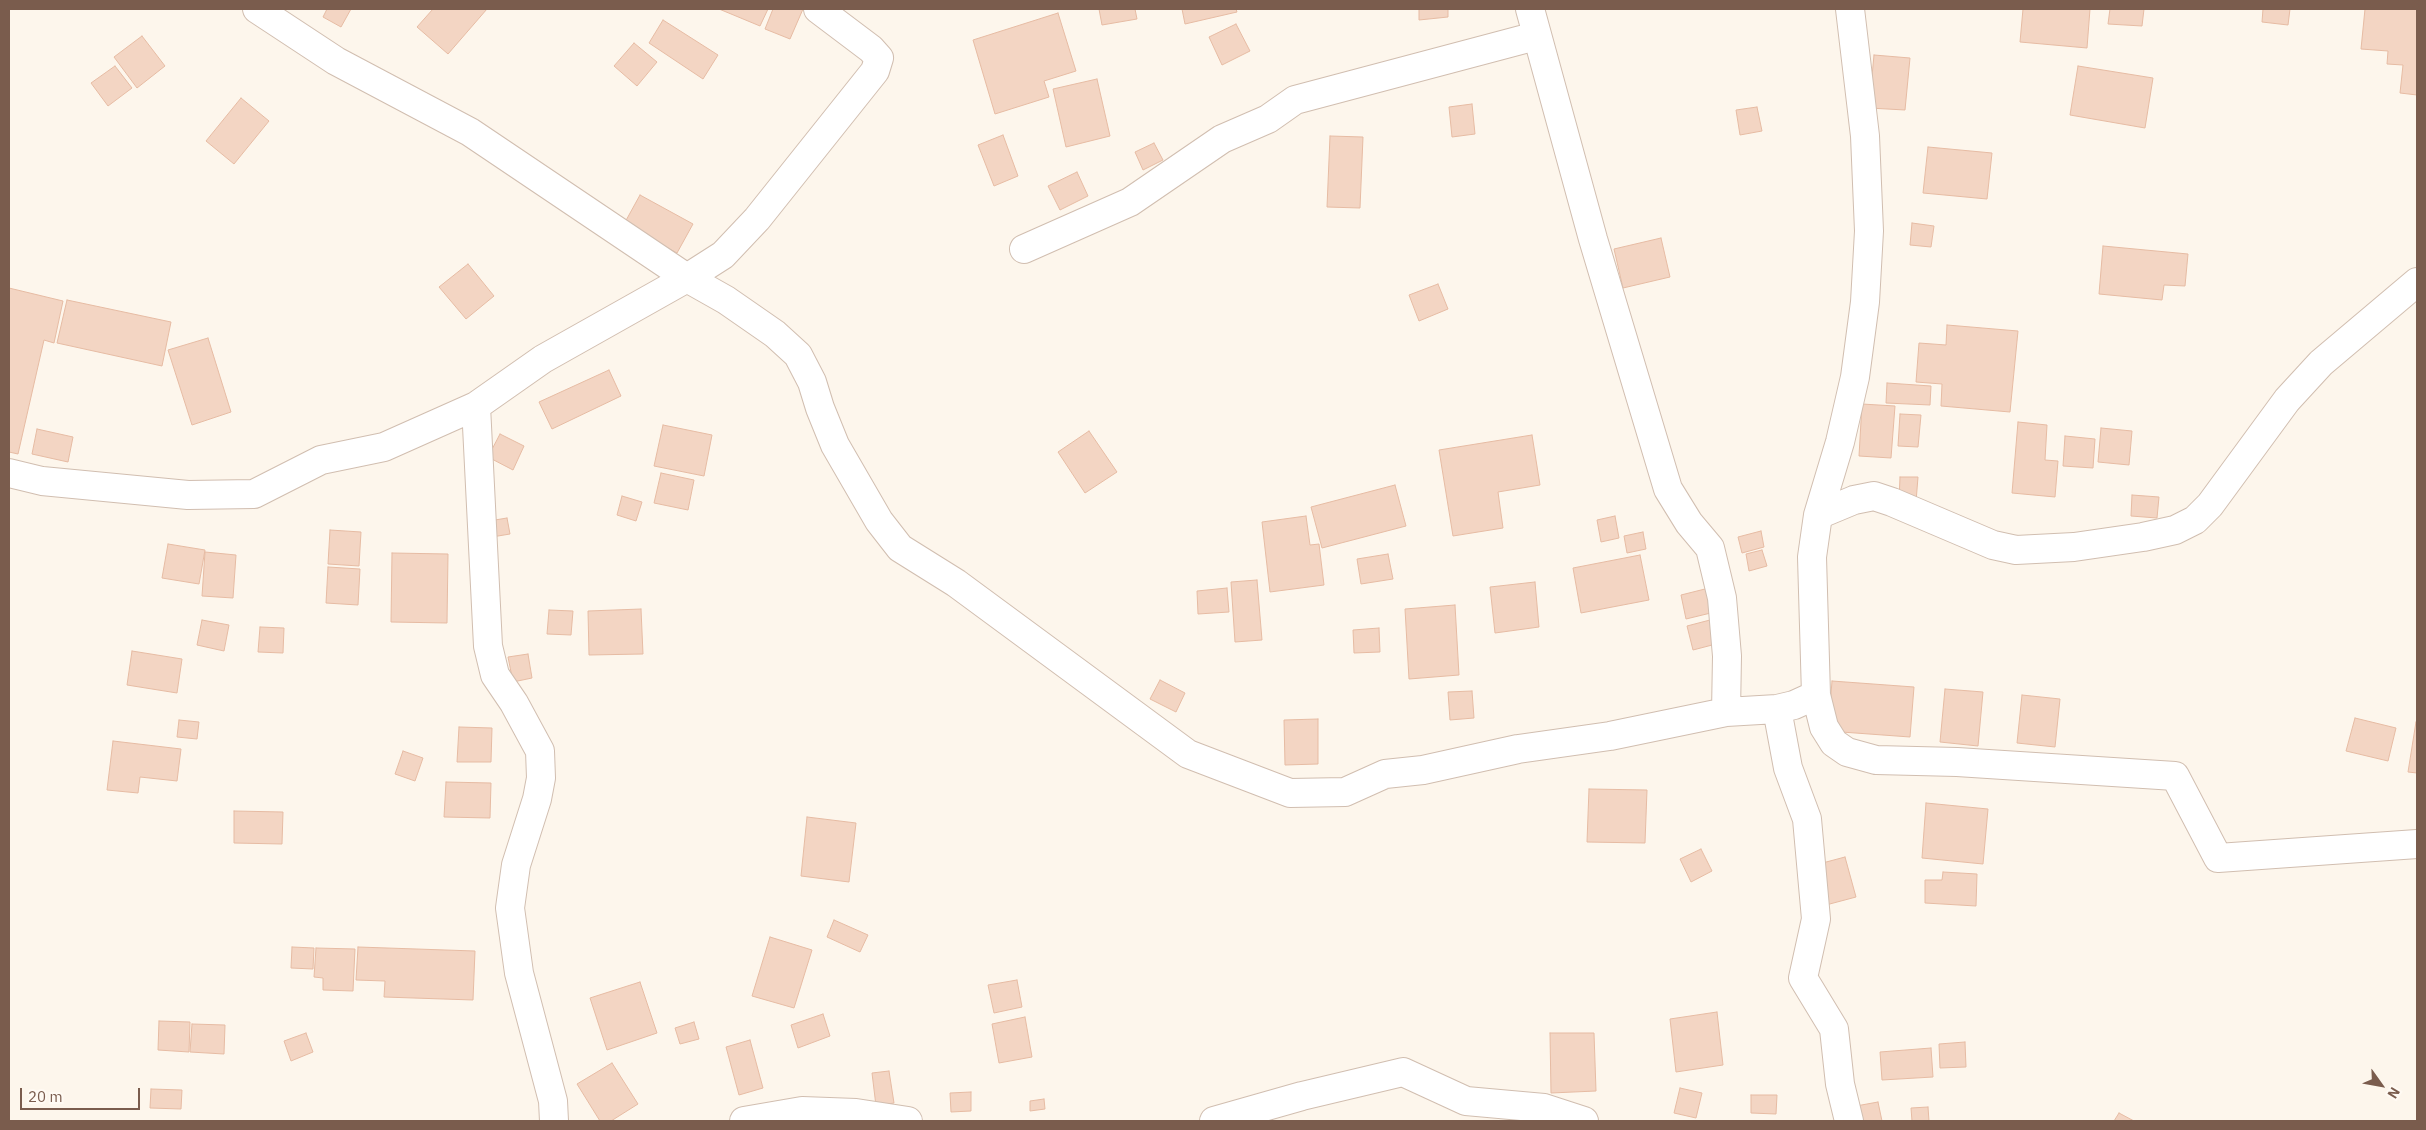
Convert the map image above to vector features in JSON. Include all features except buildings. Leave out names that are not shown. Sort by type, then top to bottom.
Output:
[{"type":"street","points":[[257,9],[336,61],[470,132],[686,278],[726,300],[775,334],[798,355],[812,382],[835,445],[879,521],[900,548],[956,583],[1188,754],[1290,793],[1345,792],[1385,774],[1423,770],[1518,749],[1610,736],[1726,712],[1777,709],[1794,705],[1816,695]]},
{"type":"street","points":[[9,473],[42,481],[188,495],[254,494],[321,460],[384,447],[476,406],[543,359],[723,255],[757,219],[875,71],[879,58],[871,48],[818,9]]},
{"type":"street","points":[[1530,9],[1593,239],[1668,489],[1689,524],[1710,548],[1722,598],[1726,656],[1726,712]]},
{"type":"street","points":[[1850,9],[1865,146],[1869,231],[1865,302],[1855,377],[1840,442],[1818,515],[1812,557],[1816,695],[1824,727],[1834,743],[1847,752],[1876,760],[1957,762],[2175,776],[2218,858],[2417,844]]},
{"type":"street","points":[[1024,249],[1130,202],[1222,139],[1268,119],[1295,100],[1536,36]]},
{"type":"street","points":[[1818,515],[1854,500],[1874,496],[1993,545],[2016,550],[2074,547],[2144,537],[2174,530],[2195,520],[2210,505],[2287,400],[2321,363],[2417,282]]},
{"type":"street","points":[[476,406],[488,646],[495,675],[514,702],[540,751],[540,778],[537,799],[516,865],[510,908],[519,973],[553,1100],[554,1121]]},
{"type":"street","points":[[1777,709],[1788,768],[1807,819],[1808,828],[1816,919],[1802,978],[1834,1029],[1840,1084],[1849,1121]]},
{"type":"street","points":[[1214,1121],[1302,1096],[1403,1072],[1466,1101],[1544,1108],[1584,1121]]},
{"type":"street","points":[[744,1121],[802,1111],[856,1113],[893,1117],[908,1121]]}]
